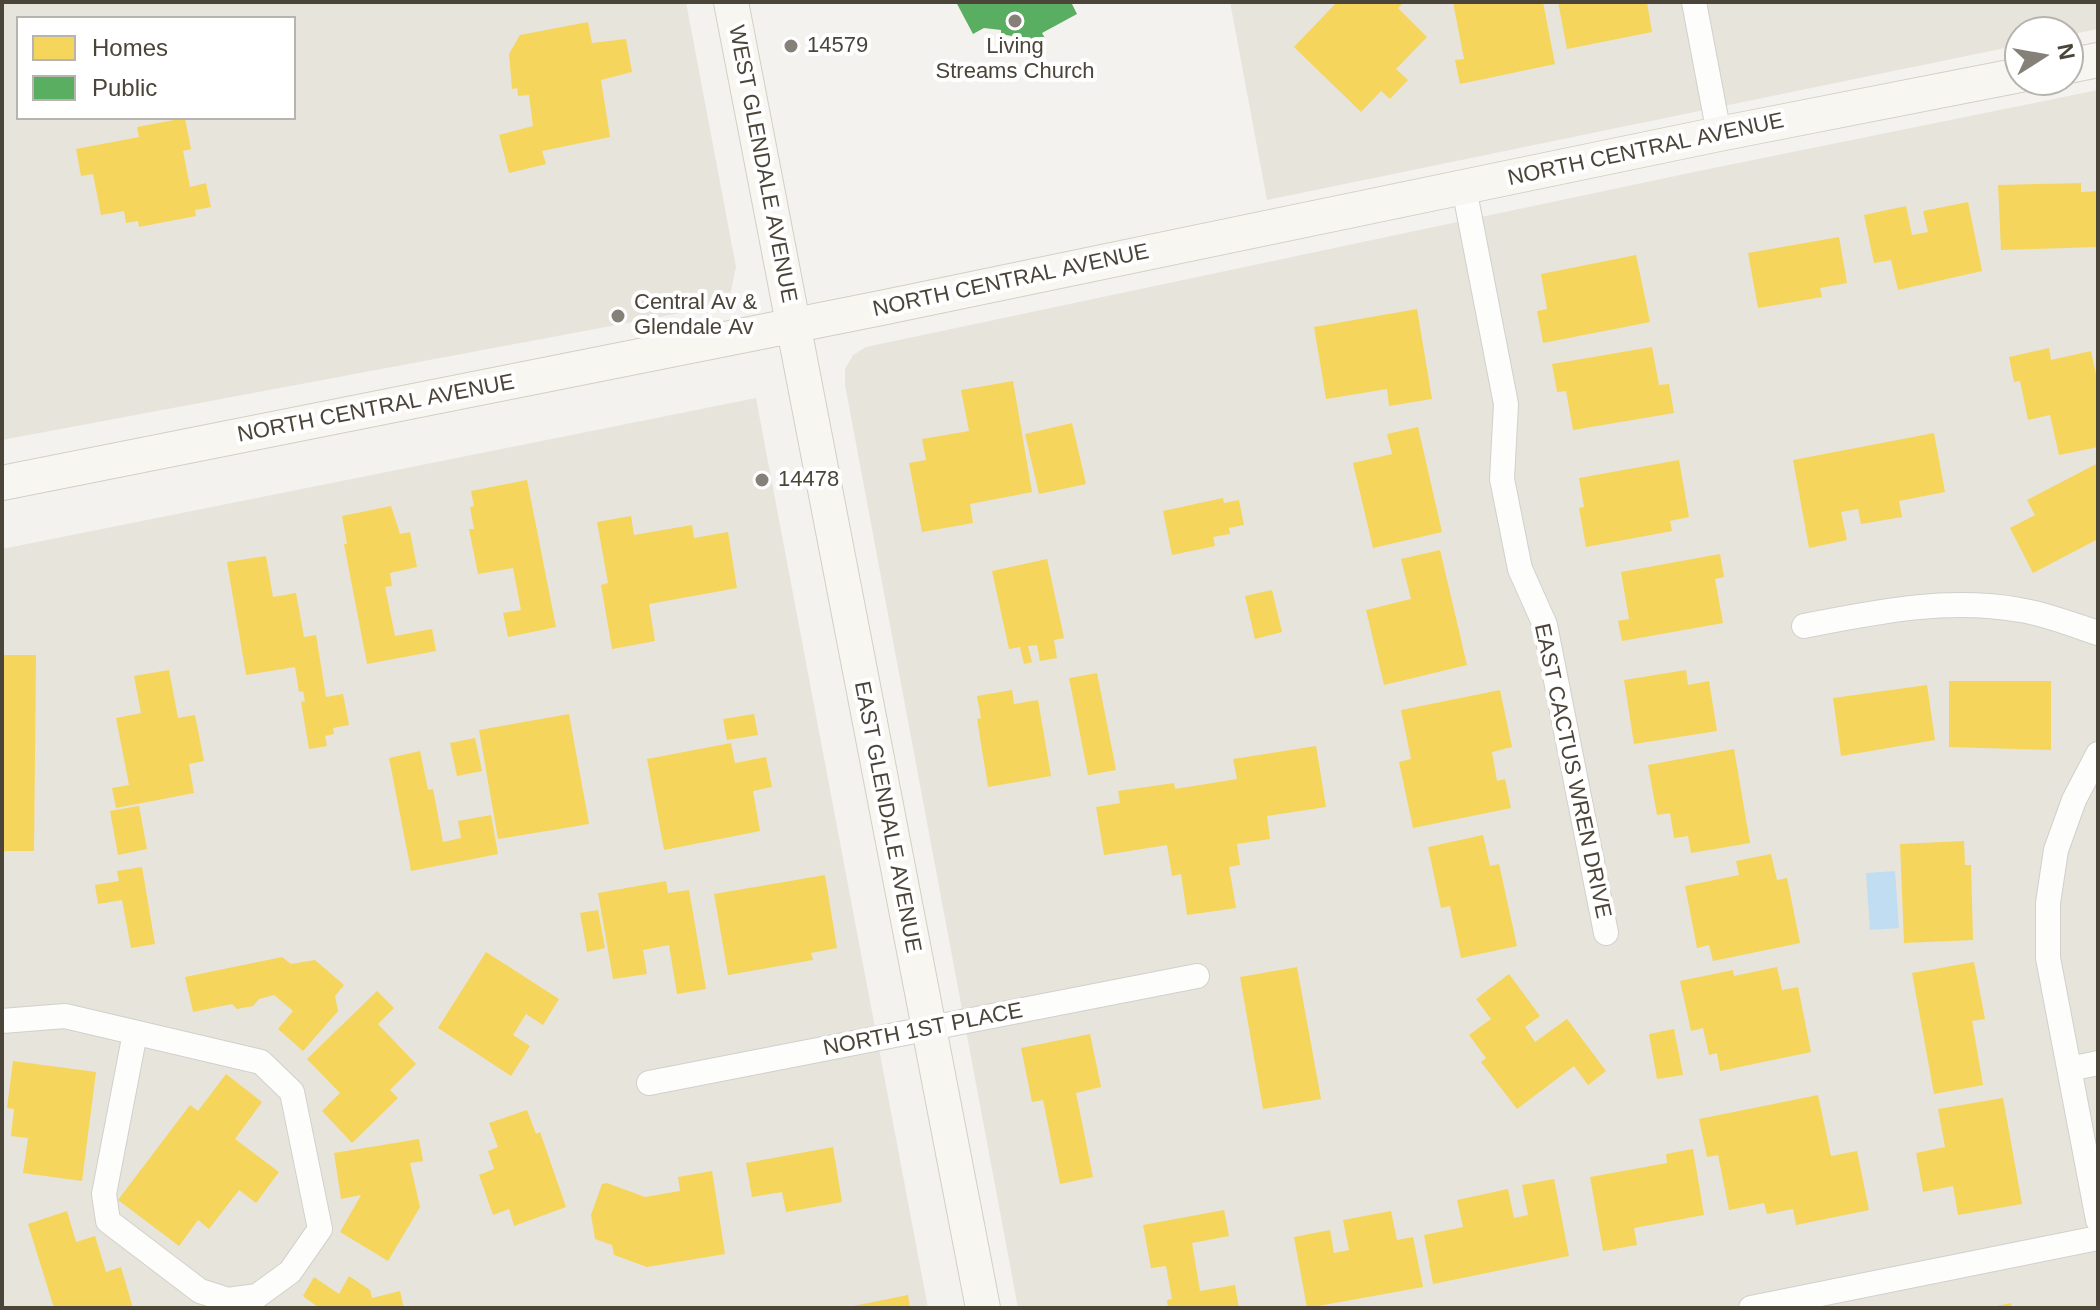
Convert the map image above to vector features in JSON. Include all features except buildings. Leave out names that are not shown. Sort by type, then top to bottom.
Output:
[{"type":"main road","name":"WEST GLENDALE AVENUE","points":[[731,2],[792,326]]},
{"type":"main road","name":"NORTH CENTRAL AVENUE","points":[[4,474],[792,326],[2004,78]]},
{"type":"main road","name":"EAST GLENDALE AVENUE","points":[[792,326],[983,1308]]},
{"type":"street","points":[[1694,2],[1719,134]]},
{"type":"street","name":"EAST CACTUS WREN DRIVE","points":[[1464,188],[1506,404],[1502,479],[1520,569],[1545,625],[1606,933]]},
{"type":"street","points":[[1804,626],[1882,611],[1948,603],[2021,610],[2098,633]]},
{"type":"street","points":[[2098,754],[2074,800],[2056,850],[2048,903],[2048,958],[2098,1220]]},
{"type":"street","name":"NORTH 1ST PLACE","points":[[649,1083],[1197,976]]},
{"type":"street","points":[[2,1021],[65,1016],[261,1062],[292,1092],[320,1229],[290,1272],[257,1296],[228,1300],[200,1291],[108,1221],[104,1194],[135,1033]]},
{"type":"street","points":[[2070,1069],[2098,1063]]},
{"type":"street","points":[[1751,1308],[2098,1238]]},
{"type":"shaded area","points":[[2,2],[686,2],[736,267],[731,291],[718,306],[2,440]]},
{"type":"shaded area","points":[[1230,2],[2098,2],[2098,29],[2084,32],[2084,16],[2004,16],[2004,48],[1267,200]]},
{"type":"shaded area","points":[[2098,90],[2098,1308],[1018,1308],[845,385],[845,369],[853,355],[866,347],[1694,172],[2068,96],[2084,96],[2084,93]]},
{"type":"shaded area","points":[[756,398],[928,1308],[2,1308],[2,549]]},
{"type":"water","points":[[1895,871],[1899,928],[1870,930],[1866,873]]},
{"type":"place","name":"Living Streams Church","points":[[1015,21]]},
{"type":"place","name":"14579","points":[[791,46]]},
{"type":"place","name":"Central Av & Glendale Av","points":[[618,316]]},
{"type":"place","name":"14478","points":[[762,480]]}]
